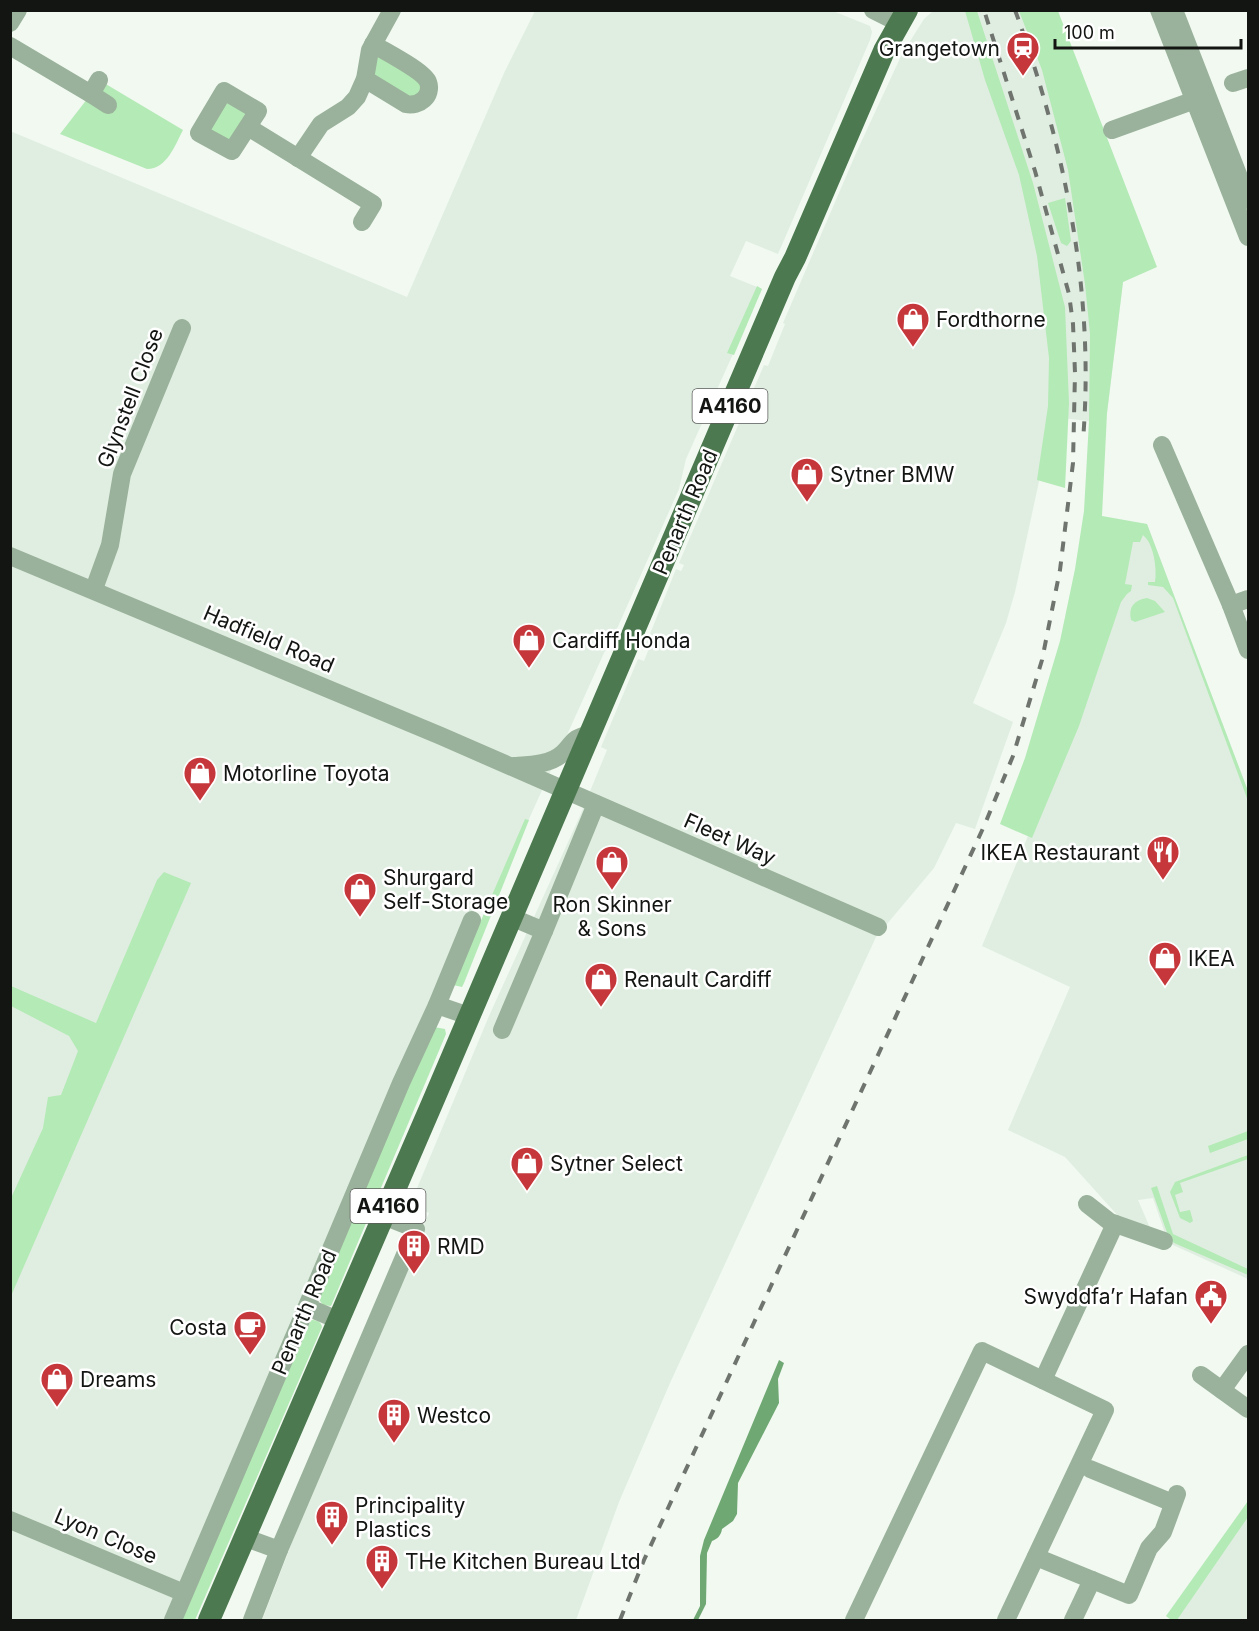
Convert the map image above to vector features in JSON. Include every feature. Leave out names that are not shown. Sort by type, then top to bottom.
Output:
[{"type":"main road","name":"Penarth Road","points":[[209,1620],[785,277],[882,56],[903,17]]},
{"type":"street","points":[[10,22],[18,10]]},
{"type":"street","points":[[298,158],[321,124],[348,107],[357,97],[365,79],[367,60],[373,44],[392,10]]},
{"type":"street","points":[[873,10],[903,17]]},
{"type":"street","points":[[1159,10],[1248,200]]},
{"type":"street","points":[[1174,10],[1248,237]]},
{"type":"street","points":[[365,79],[411,105],[422,101],[429,90],[429,84],[424,75],[373,44]]},
{"type":"street","points":[[10,46],[95,87],[108,105]]},
{"type":"street","points":[[1112,130],[1201,98]]},
{"type":"street","points":[[248,128],[373,204],[362,222]]},
{"type":"street","name":"Glynstell Close","points":[[94,589],[110,545],[122,474],[182,328]]},
{"type":"street","points":[[1162,445],[1240,602],[1248,650]]},
{"type":"street","name":"Hadfield Road","points":[[10,556],[94,589],[564,790]]},
{"type":"street","name":"Hadfield Road","points":[[509,766],[535,765],[548,761],[563,754],[574,739],[589,734]]},
{"type":"street","name":"Fleet Way","points":[[564,790],[879,927]]},
{"type":"street","points":[[502,1030],[596,804]]},
{"type":"street","points":[[511,917],[544,931]]},
{"type":"street","name":"Penarth Road","points":[[173,1620],[400,1083],[437,1005],[472,920]]},
{"type":"street","points":[[437,1005],[469,1016]]},
{"type":"street","points":[[1087,1204],[1115,1224],[1164,1241]]},
{"type":"street","points":[[252,1620],[279,1550],[416,1229],[383,1216]]},
{"type":"street","points":[[1043,1380],[1115,1224]]},
{"type":"street","points":[[307,1307],[338,1320]]},
{"type":"street","points":[[854,1620],[982,1351],[1105,1410],[1006,1620]]},
{"type":"street","points":[[1222,1390],[1248,1354]]},
{"type":"street","points":[[1201,1375],[1248,1409]]},
{"type":"street","points":[[1036,1557],[1129,1595],[1149,1548],[1163,1532],[1175,1498],[1090,1469]]},
{"type":"street","name":"Lyon Close","points":[[10,1520],[184,1593]]},
{"type":"street","points":[[246,1538],[279,1550]]},
{"type":"street","points":[[1073,1620],[1092,1580]]},
{"type":"shaded area","points":[[535,11],[833,11],[870,26],[872,32],[778,254],[746,241],[730,276],[762,289],[686,459],[679,489],[492,901],[484,900],[470,913],[165,1620],[11,1620],[10,131],[407,297],[505,71]]},
{"type":"shaded area","points":[[933,11],[1036,11],[1139,274],[1123,282],[1107,413],[1089,421],[1053,417],[1015,592],[1006,623],[973,703],[1013,722],[975,829],[956,823],[934,868],[876,937],[670,1383],[619,1502],[576,1620],[262,1620],[315,1483],[429,1213],[410,1205],[489,1016],[579,818],[607,750],[601,747],[638,659],[644,661],[648,651],[644,649],[676,569],[681,571],[684,565],[679,563],[764,365],[768,366],[785,324],[783,323],[857,151],[902,54],[924,19]]},
{"type":"shaded area","points":[[965,11],[977,11],[1033,183],[1065,307],[1069,403],[1065,488],[1037,480],[1048,406],[1049,358],[1037,256],[1019,175],[985,80]]},
{"type":"shaded area","points":[[1019,11],[1058,11],[1157,267],[1123,282],[1107,413],[1102,516],[1147,524],[1248,791],[1248,801],[1173,598],[1163,587],[1148,585],[1148,582],[1155,582],[1156,570],[1150,544],[1143,535],[1140,542],[1133,542],[1125,584],[1132,585],[1131,591],[1121,602],[1079,726],[1032,838],[1000,824],[1025,758],[1060,641],[1075,569],[1084,511],[1089,421],[1090,334],[1068,170],[1042,70]]},
{"type":"shaded area","points":[[370,50],[424,75],[417,104],[365,68]]},
{"type":"shaded area","points":[[99,80],[183,130],[170,155],[160,165],[147,169],[60,134]]},
{"type":"shaded area","points":[[224,91],[258,111],[232,151],[199,133]]},
{"type":"shaded area","points":[[1065,198],[1071,241],[1067,246],[1061,243],[1048,203]]},
{"type":"shaded area","points":[[757,286],[762,289],[734,355],[727,353]]},
{"type":"shaded area","points":[[1131,522],[1147,524],[1248,791],[1248,1279],[1173,1245],[1167,1239],[1153,1198],[1138,1200],[1151,1230],[1120,1218],[1065,1157],[1008,1130],[1070,987],[982,946],[1038,812]]},
{"type":"shaded area","points":[[1147,598],[1155,601],[1165,612],[1135,622],[1131,620],[1130,611],[1133,605]]},
{"type":"shaded area","points":[[525,819],[529,820],[464,983],[462,987],[453,985]]},
{"type":"shaded area","points":[[164,872],[191,883],[11,1296],[11,1198],[43,1128],[48,1097],[61,1095],[78,1051],[69,1036],[11,1006],[11,986],[96,1023],[157,880]]},
{"type":"shaded area","points":[[434,1027],[445,1029],[446,1034],[331,1306],[323,1305],[318,1298]]},
{"type":"shaded area","points":[[1248,1131],[1248,1139],[1210,1153],[1208,1146]]},
{"type":"shaded area","points":[[1248,1155],[1248,1159],[1180,1183],[1183,1192],[1175,1195],[1180,1212],[1190,1210],[1193,1221],[1190,1223],[1180,1218],[1170,1192],[1175,1182]]},
{"type":"shaded area","points":[[1157,1186],[1173,1234],[1248,1269],[1248,1275],[1174,1243],[1169,1238],[1151,1188]]},
{"type":"shaded area","points":[[311,1320],[318,1321],[322,1327],[195,1620],[178,1620]]},
{"type":"shaded area","points":[[779,1360],[784,1363],[778,1379],[779,1403],[738,1483],[737,1514],[733,1521],[722,1529],[721,1534],[712,1541],[707,1553],[706,1604],[698,1620],[693,1620],[700,1606],[700,1556],[704,1540]]},
{"type":"shaded area","points":[[1248,1501],[1248,1517],[1177,1620],[1171,1620],[1166,1616]]},
{"type":"shaded area","points":[[1248,1507],[1248,1620],[1172,1620]]},
{"type":"railway","points":[[620,1620],[644,1560],[985,824],[1013,756],[1042,660],[1060,570],[1073,463],[1075,373],[1073,324],[1069,294],[1035,171],[984,10]]},
{"type":"railway","points":[[1015,10],[1048,114],[1062,168],[1072,222],[1080,276],[1084,330],[1086,385],[1083,440]]},
{"type":"place","name":"Grangetown","points":[[1023,77]]},
{"type":"place","name":"Fordthorne","points":[[913,348]]},
{"type":"place","name":"Sytner BMW","points":[[807,503]]},
{"type":"place","name":"Cardiff Honda","points":[[529,669]]},
{"type":"place","name":"Motorline Toyota","points":[[200,802]]},
{"type":"place","name":"IKEA Restaurant","points":[[1163,881]]},
{"type":"place","name":"Ron Skinner & Sons","points":[[612,891]]},
{"type":"place","name":"Shurgard Self-Storage","points":[[360,918]]},
{"type":"place","name":"IKEA","points":[[1165,987]]},
{"type":"place","name":"Renault Cardiff","points":[[601,1008]]},
{"type":"place","name":"Sytner Select","points":[[527,1192]]},
{"type":"place","name":"RMD","points":[[414,1275]]},
{"type":"place","name":"Swyddfa’r Hafan","points":[[1211,1325]]},
{"type":"place","name":"Costa","points":[[250,1356]]},
{"type":"place","name":"Dreams","points":[[57,1408]]},
{"type":"place","name":"Westco","points":[[394,1444]]},
{"type":"place","name":"Principality Plastics","points":[[332,1546]]},
{"type":"place","name":"THe Kitchen Bureau Ltd","points":[[382,1590]]}]
